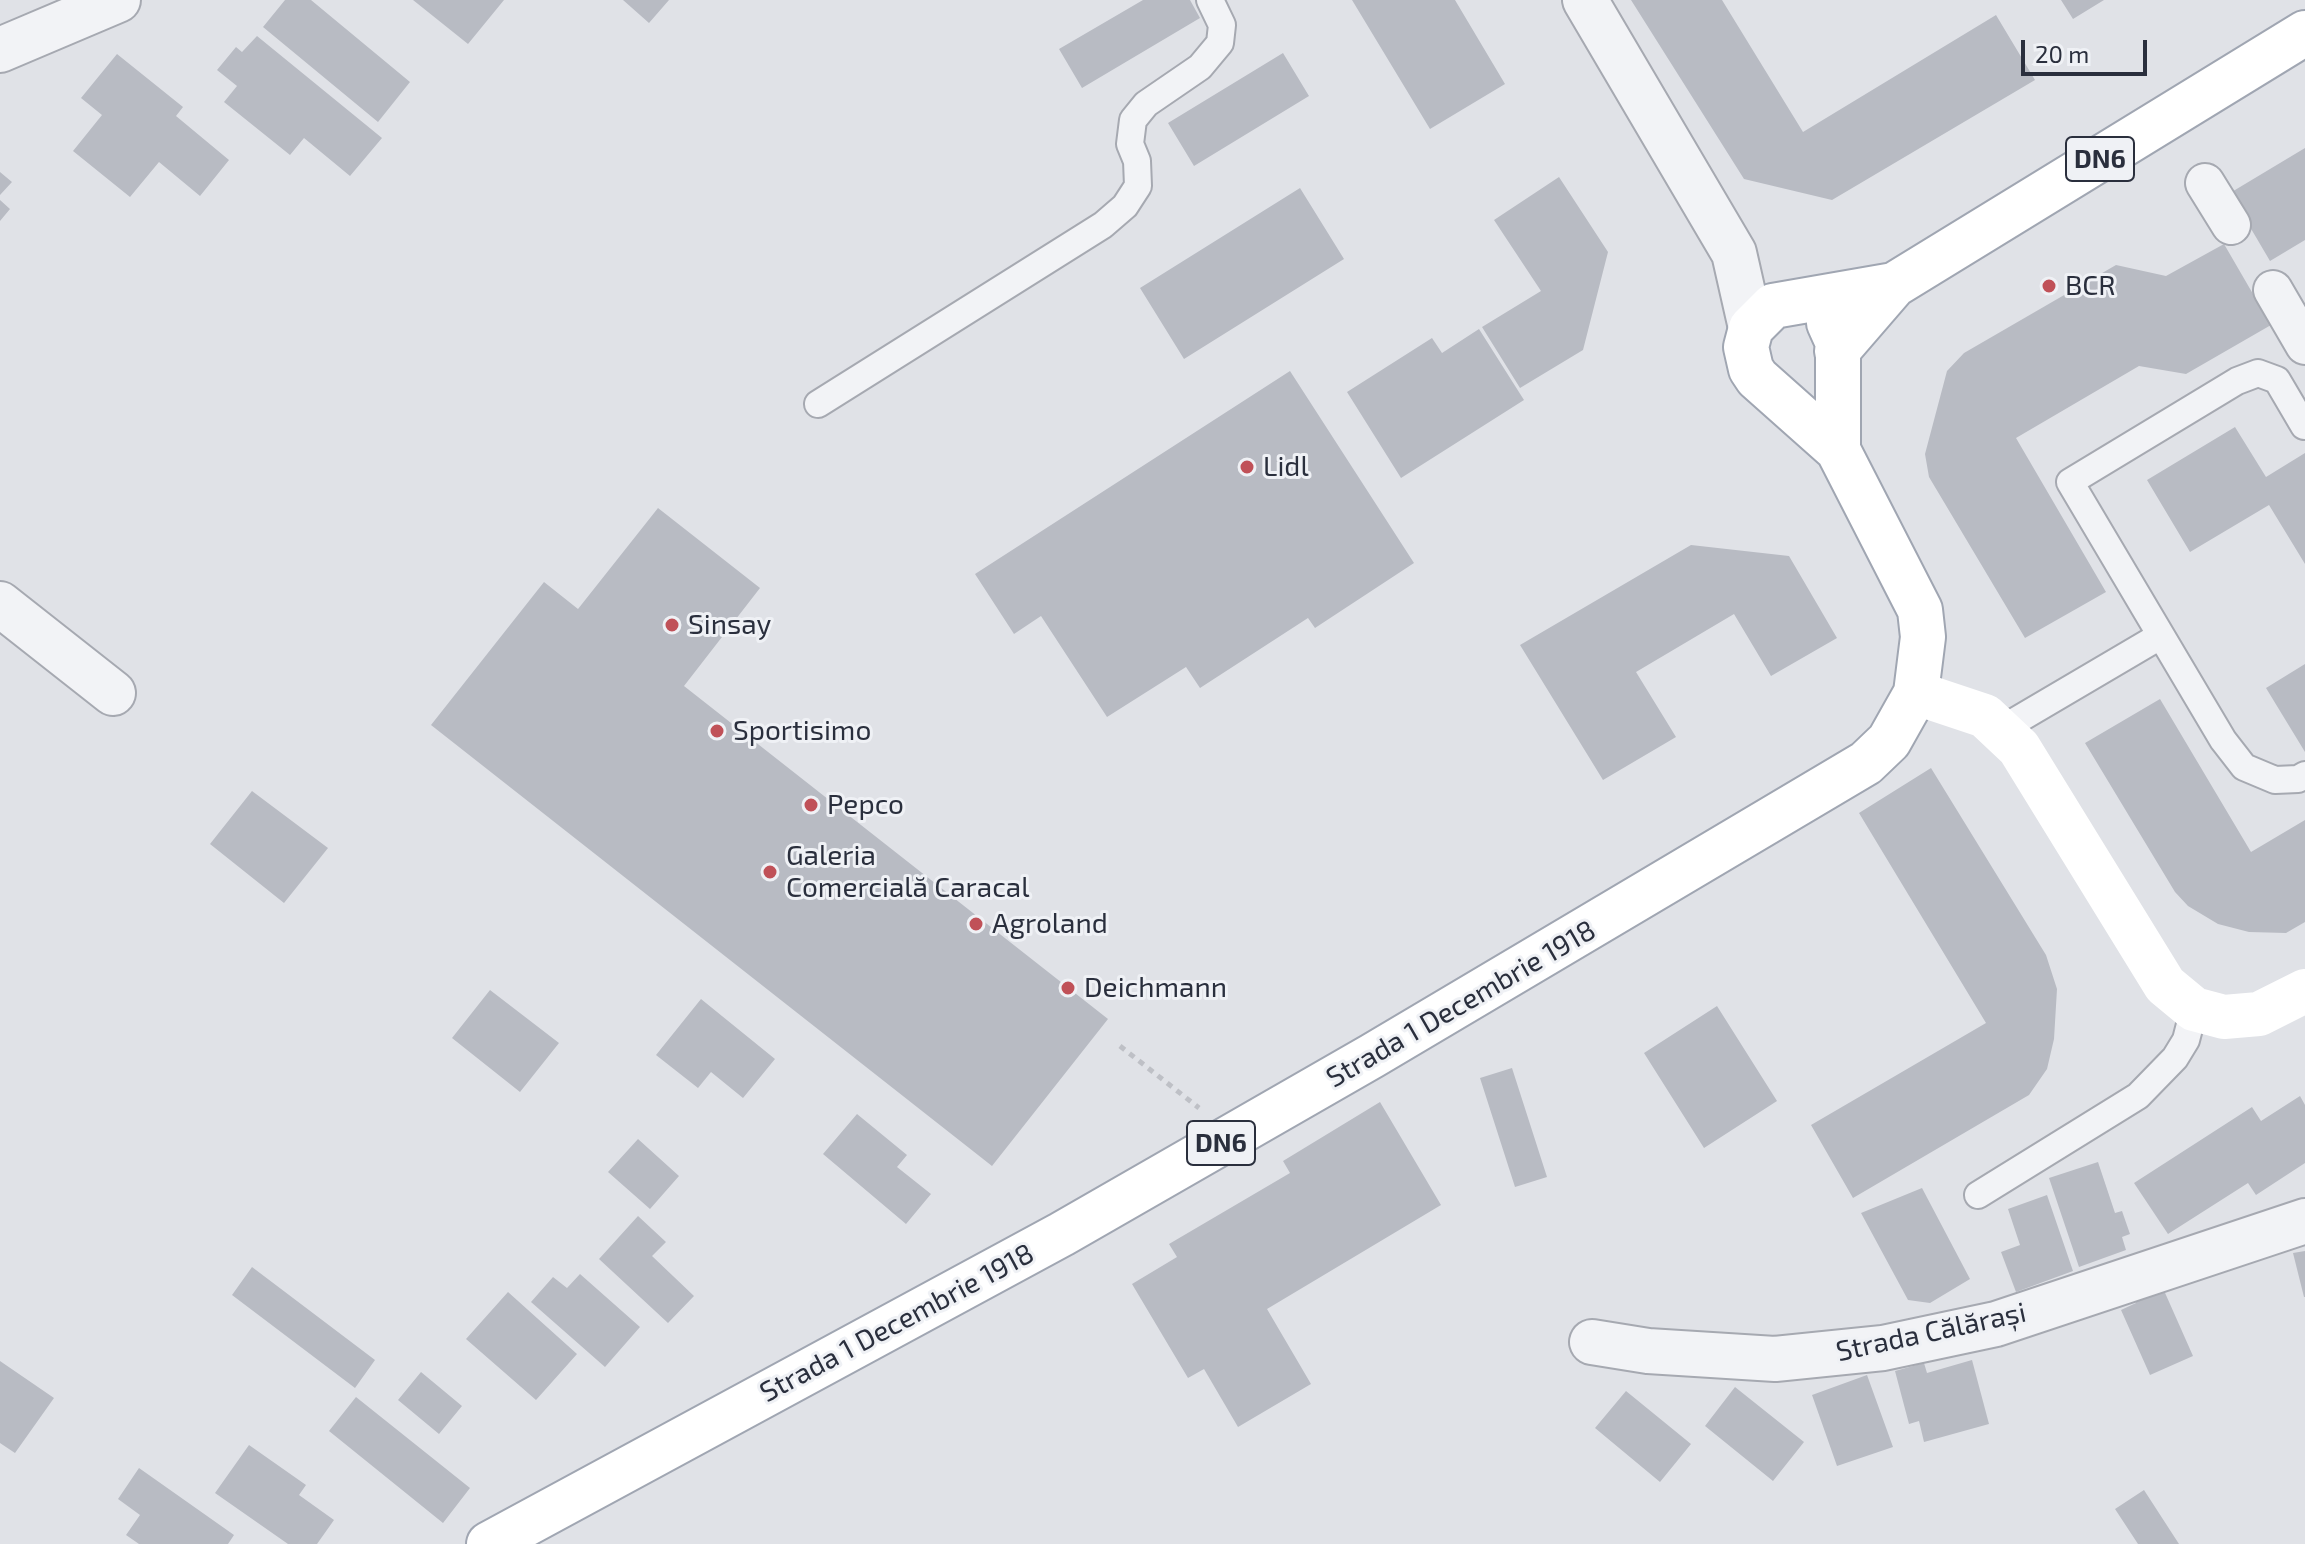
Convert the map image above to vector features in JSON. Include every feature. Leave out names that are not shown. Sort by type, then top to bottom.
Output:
[{"type":"main road","name":"DN6","points":[[1894,285],[2305,33]]},
{"type":"main road","points":[[1838,450],[1751,369],[1746,347],[1751,328],[1760,315],[1773,306],[1894,285]]},
{"type":"main road","points":[[1773,390],[1795,393],[1822,382],[1836,356],[1894,285]]},
{"type":"main road","points":[[1798,303],[1826,317],[1833,329],[1838,450]]},
{"type":"main road","name":"DN6","points":[[1838,450],[1920,610],[1923,637],[1916,693]]},
{"type":"main road","points":[[1916,693],[1985,716],[2002,729],[2035,771],[2165,985],[2194,1009],[2224,1017],[2259,1014],[2305,991]]},
{"type":"main road","name":"Strada 1 Decembrie 1918","points":[[489,1544],[1062,1234],[1839,782],[1889,741],[1916,693]]},
{"type":"street","points":[[0,50],[118,0]]},
{"type":"street","points":[[1585,0],[1734,253],[1751,328]]},
{"type":"street","points":[[2205,183],[2231,225]]},
{"type":"street","points":[[1734,253],[1798,303]]},
{"type":"street","points":[[2286,294],[2305,345]]},
{"type":"street","points":[[0,604],[113,693]]},
{"type":"street","name":"Strada Călărași","points":[[1592,1342],[1648,1351],[1775,1359],[1883,1348],[1996,1324],[2305,1221]]},
{"type":"lane","points":[[818,404],[1103,225],[1125,206],[1138,186],[1137,161],[1130,144],[1133,120],[1146,104],[1200,67],[1220,43],[1222,25],[1210,0]]},
{"type":"lane","points":[[2304,426],[2277,380],[2258,373],[2237,381],[2070,482],[2223,740],[2244,767],[2275,780],[2298,779],[2305,775]]},
{"type":"lane","points":[[2002,729],[2160,636]]},
{"type":"lane","points":[[1978,1195],[2138,1096],[2175,1058],[2186,1040],[2194,1009]]},
{"type":"path","points":[[1120,1046],[1200,1109]]},
{"type":"building","points":[[285,0],[311,0],[410,82],[378,122],[263,27]]},
{"type":"building","points":[[413,0],[504,0],[468,44]]},
{"type":"building","points":[[623,0],[669,0],[649,23]]},
{"type":"building","points":[[1143,0],[1190,0],[1200,18],[1082,88],[1059,49]]},
{"type":"building","points":[[1352,0],[1455,0],[1505,84],[1430,129]]},
{"type":"building","points":[[1631,0],[1722,0],[1803,132],[1996,15],[2035,80],[1832,200],[1744,179]]},
{"type":"building","points":[[2061,0],[2104,0],[2073,19]]},
{"type":"building","points":[[257,36],[382,138],[350,176],[304,138],[290,155],[224,102],[237,86],[217,70],[236,47],[242,52]]},
{"type":"building","points":[[1283,53],[1309,96],[1194,166],[1168,123]]},
{"type":"building","points":[[117,54],[183,107],[176,116],[229,160],[200,196],[159,162],[130,197],[73,151],[102,115],[81,98]]},
{"type":"building","points":[[2305,148],[2305,240],[2270,261],[2230,193]]},
{"type":"building","points":[[0,172],[12,182],[0,195]]},
{"type":"building","points":[[1559,177],[1608,252],[1583,350],[1520,388],[1482,327],[1541,291],[1494,220]]},
{"type":"building","points":[[1300,188],[1344,259],[1184,359],[1140,288]]},
{"type":"building","points":[[0,200],[10,209],[0,221]]},
{"type":"building","points":[[2224,244],[2271,325],[2186,374],[2139,366],[2016,438],[2106,592],[2025,638],[1929,477],[1925,454],[1947,371],[1964,353],[2116,265],[2166,276]]},
{"type":"building","points":[[1479,329],[1524,400],[1401,478],[1347,392],[1432,338],[1442,353]]},
{"type":"building","name":"Lidl","points":[[1290,371],[1414,563],[1315,628],[1308,618],[1200,688],[1186,667],[1107,717],[1041,616],[1014,634],[975,574]]},
{"type":"building","points":[[2235,427],[2266,477],[2305,453],[2305,564],[2269,505],[2190,552],[2147,480]]},
{"type":"building","name":"Galeria Comercială Caracal","points":[[658,508],[760,588],[684,686],[1108,1019],[992,1166],[431,725],[544,582],[578,609]]},
{"type":"building","points":[[1691,545],[1789,556],[1837,638],[1771,676],[1734,614],[1636,672],[1676,737],[1603,780],[1520,645]]},
{"type":"building","points":[[2305,664],[2305,752],[2266,688]]},
{"type":"building","points":[[2160,699],[2251,852],[2305,820],[2305,922],[2286,933],[2249,932],[2218,924],[2188,906],[2175,892],[2085,743]]},
{"type":"building","points":[[1931,768],[2046,955],[2057,989],[2054,1039],[2047,1069],[2029,1095],[1853,1198],[1811,1125],[1986,1023],[1859,813]]},
{"type":"building","points":[[252,791],[328,848],[284,903],[210,844]]},
{"type":"building","points":[[490,990],[559,1043],[520,1092],[452,1038]]},
{"type":"building","points":[[701,999],[775,1059],[743,1098],[711,1072],[698,1088],[656,1055]]},
{"type":"building","points":[[1717,1006],[1777,1101],[1704,1148],[1644,1053]]},
{"type":"building","points":[[1512,1068],[1547,1177],[1515,1187],[1480,1078]]},
{"type":"building","points":[[2300,1096],[2305,1105],[2305,1163],[2256,1195],[2248,1183],[2168,1234],[2134,1183],[2252,1107],[2261,1121]]},
{"type":"building","points":[[1380,1102],[1441,1205],[1267,1309],[1311,1384],[1238,1427],[1204,1369],[1188,1378],[1132,1284],[1177,1257],[1169,1244],[1290,1173],[1283,1161]]},
{"type":"building","points":[[857,1114],[907,1155],[897,1167],[931,1194],[906,1224],[823,1154]]},
{"type":"building","points":[[638,1139],[679,1176],[650,1209],[608,1172]]},
{"type":"building","points":[[2098,1162],[2115,1213],[2122,1211],[2130,1234],[2122,1237],[2126,1250],[2079,1267],[2049,1178]]},
{"type":"building","points":[[1922,1188],[1970,1279],[1930,1303],[1908,1300],[1861,1213]]},
{"type":"building","points":[[2047,1195],[2073,1271],[2016,1292],[2001,1252],[2020,1245],[2008,1209]]},
{"type":"building","points":[[638,1216],[666,1242],[652,1256],[694,1296],[668,1323],[599,1259]]},
{"type":"building","points":[[2305,1251],[2305,1297],[2304,1297],[2293,1253]]},
{"type":"building","points":[[252,1267],[375,1360],[355,1388],[232,1295]]},
{"type":"building","points":[[580,1274],[640,1327],[605,1367],[531,1302],[553,1277],[567,1288]]},
{"type":"building","points":[[2162,1286],[2193,1356],[2150,1375],[2121,1310],[2136,1303],[2130,1292]]},
{"type":"building","points":[[508,1292],[577,1354],[536,1400],[466,1339]]},
{"type":"building","points":[[1972,1360],[1989,1424],[1924,1442],[1919,1421],[1909,1424],[1895,1371],[1924,1363],[1927,1373]]},
{"type":"building","points":[[0,1361],[54,1398],[15,1453],[0,1443]]},
{"type":"building","points":[[421,1372],[462,1406],[439,1434],[398,1400]]},
{"type":"building","points":[[1867,1375],[1893,1447],[1837,1466],[1812,1395]]},
{"type":"building","points":[[1735,1387],[1804,1442],[1773,1481],[1705,1426]]},
{"type":"building","points":[[1626,1391],[1691,1444],[1660,1482],[1595,1428]]},
{"type":"building","points":[[356,1397],[470,1488],[443,1523],[329,1431]]},
{"type":"building","points":[[249,1445],[306,1485],[299,1495],[334,1520],[317,1544],[288,1544],[215,1493]]},
{"type":"building","points":[[139,1468],[234,1535],[228,1544],[139,1544],[126,1535],[140,1515],[118,1499]]},
{"type":"building","points":[[2144,1490],[2179,1544],[2138,1544],[2115,1509]]},
{"type":"place","name":"BCR","points":[[2049,286]]},
{"type":"place","name":"Lidl","points":[[1247,467]]},
{"type":"place","name":"Sinsay","points":[[672,625]]},
{"type":"place","name":"Sportisimo","points":[[717,731]]},
{"type":"place","name":"Pepco","points":[[811,805]]},
{"type":"place","name":"Galeria Comercială Caracal","points":[[770,872]]},
{"type":"place","name":"Agroland","points":[[976,924]]},
{"type":"place","name":"Deichmann","points":[[1068,988]]}]
